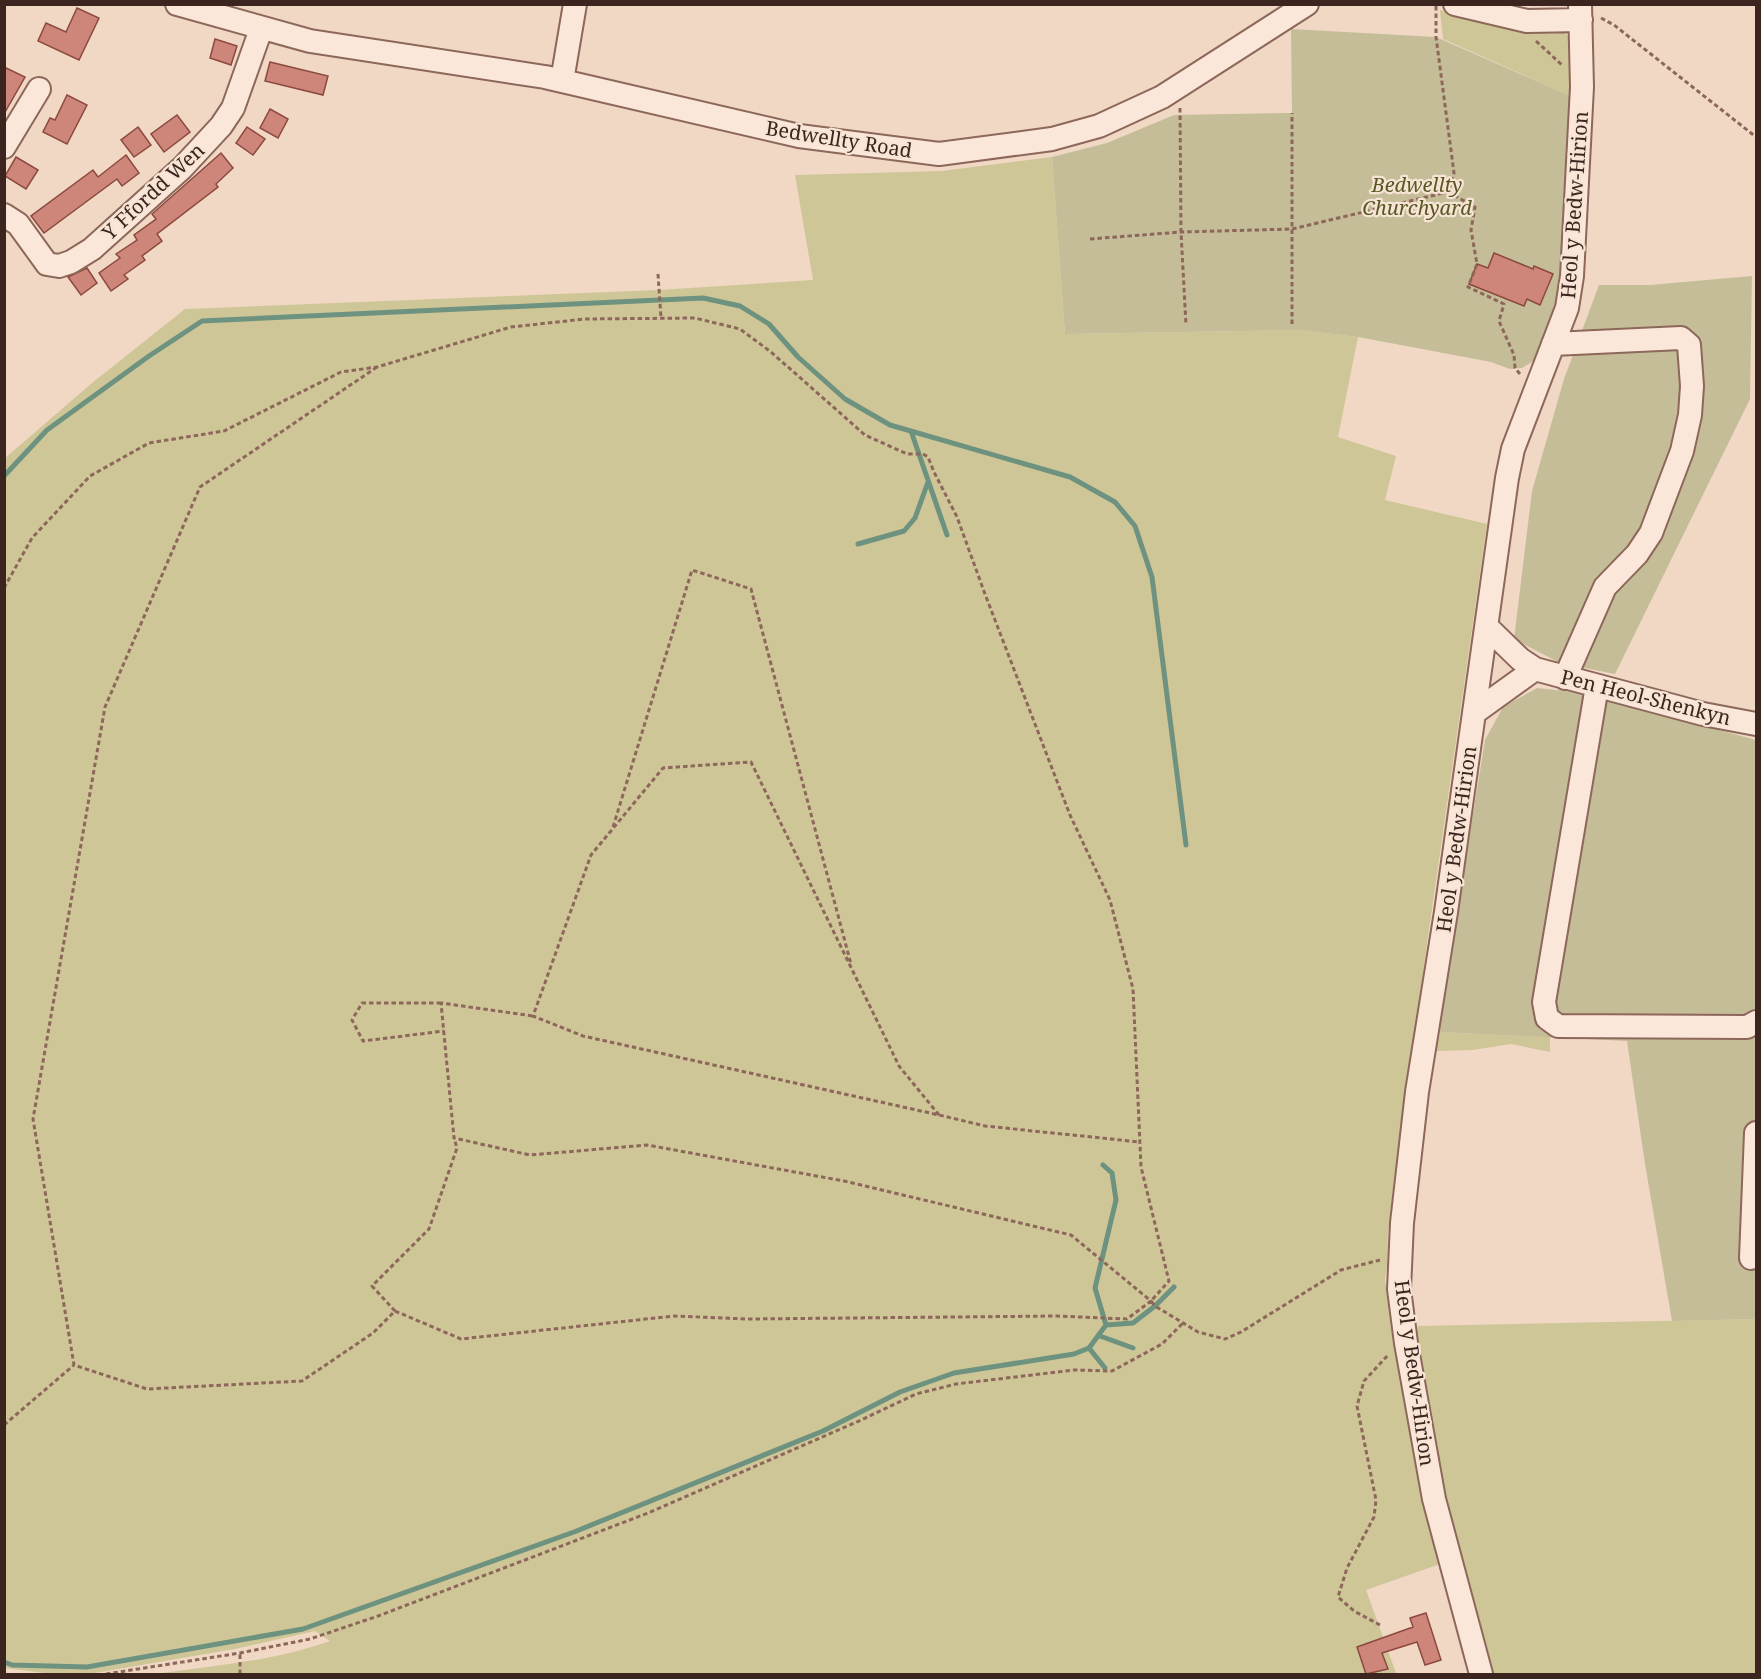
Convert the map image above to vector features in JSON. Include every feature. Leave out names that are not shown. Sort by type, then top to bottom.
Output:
[{"type":"street","name":"Bedwellty Road","points":[[177,4],[310,41],[562,81],[799,136],[939,154],[1052,139],[1100,126],[1162,97],[1307,4]]},
{"type":"street","points":[[562,81],[575,4]]},
{"type":"street","points":[[1455,4],[1527,21],[1581,13]]},
{"type":"street","name":"Heol y Bedw-Hirion","points":[[1480,1674],[1434,1499],[1406,1343],[1399,1288],[1402,1222],[1417,1092],[1446,912],[1507,478],[1513,449],[1567,308],[1572,276],[1582,87],[1581,13]]},
{"type":"street","name":"Y Ffordd Wen","points":[[4,215],[18,224],[46,264],[59,266],[71,262],[92,249],[182,168],[221,126],[233,108],[261,29]]},
{"type":"street","points":[[4,147],[39,89]]},
{"type":"street","points":[[1553,344],[1681,338],[1689,345],[1692,386],[1690,415],[1682,451],[1651,533],[1637,554],[1605,587],[1565,678]]},
{"type":"street","name":"Pen Heol-Shenkyn","points":[[1487,627],[1520,659],[1536,669],[1703,714],[1756,724]]},
{"type":"street","name":"Pen Heol-Shenkyn","points":[[1474,713],[1536,669]]},
{"type":"street","points":[[1597,686],[1544,1002],[1547,1018],[1558,1026],[1747,1028],[1756,1022]]},
{"type":"street","points":[[1751,1258],[1756,1133]]},
{"type":"path","points":[[1437,4],[1435,10],[1436,37],[1454,173],[1448,192]]},
{"type":"path","points":[[1581,13],[1595,15],[1614,25],[1756,137]]},
{"type":"path","points":[[1535,40],[1557,59],[1576,88],[1582,87]]},
{"type":"path","points":[[1292,113],[1292,324]]},
{"type":"path","points":[[1180,115],[1181,232],[1186,325]]},
{"type":"path","points":[[1090,239],[1181,232],[1292,229],[1448,192],[1475,207],[1472,230],[1477,264],[1468,287],[1504,304],[1499,321],[1514,355],[1515,368],[1535,390]]},
{"type":"path","points":[[658,274],[661,318]]},
{"type":"path","points":[[4,588],[32,538],[90,476],[148,443],[224,430],[341,372],[376,367],[511,327],[585,320],[695,318],[740,329],[771,352],[865,435],[908,454],[928,456],[957,517],[1070,815],[1110,900],[1133,989],[1141,1167],[1169,1281],[1151,1301],[1127,1319],[1057,1316],[748,1319],[674,1316],[462,1339],[395,1311],[372,1286],[429,1229],[457,1148],[454,1138],[441,1003]]},
{"type":"path","points":[[74,1365],[33,1119],[105,706],[200,488],[376,367]]},
{"type":"path","points":[[613,829],[692,570],[751,589],[854,974]]},
{"type":"path","points":[[533,1016],[591,855],[663,768],[752,762],[899,1066],[939,1115]]},
{"type":"path","points":[[444,1031],[363,1041],[352,1020],[362,1003],[441,1003],[533,1016],[582,1036],[985,1126],[1140,1142]]},
{"type":"path","points":[[454,1138],[530,1155],[647,1145],[844,1181],[1071,1235],[1155,1306],[1198,1332],[1225,1339],[1241,1332],[1341,1270],[1383,1260],[1400,1259]]},
{"type":"path","points":[[74,1365],[147,1389],[302,1381],[373,1333],[395,1311]]},
{"type":"path","points":[[106,1674],[240,1653],[310,1639],[367,1620],[648,1513],[916,1394],[956,1384],[1003,1378],[1074,1370],[1112,1371],[1162,1344],[1182,1323]]},
{"type":"path","points":[[1380,1625],[1354,1611],[1338,1597],[1347,1568],[1374,1517],[1376,1500],[1358,1406],[1364,1381],[1395,1347],[1406,1343]]},
{"type":"path","points":[[4,1425],[74,1365]]},
{"type":"path","points":[[240,1653],[240,1674]]},
{"type":"shaded area","points":[[1440,10],[1484,22],[1557,29],[1570,37],[1573,97],[1443,39]]},
{"type":"shaded area","points":[[1052,157],[1065,334],[1300,330],[1358,337],[1338,437],[1396,456],[1385,500],[1487,524],[1397,1154],[1388,1233],[1385,1279],[1391,1329],[1440,1564],[1366,1590],[1398,1674],[155,1674],[265,1658],[330,1641],[315,1631],[235,1649],[89,1674],[52,1674],[5,1668],[4,459],[92,383],[185,309],[658,290],[813,280],[795,175],[942,171]]},
{"type":"shaded area","points":[[1438,1032],[1550,1037],[1550,1052],[1511,1044],[1473,1050],[1436,1051]]},
{"type":"shaded area","points":[[1756,1319],[1756,1674],[1491,1674],[1467,1601],[1433,1445],[1416,1336],[1418,1326]]},
{"type":"green space","name":"Bedwellty Churchyard","points":[[1291,29],[1436,37],[1573,97],[1561,292],[1537,359],[1522,368],[1510,369],[1491,362],[1358,337],[1300,330],[1065,334],[1052,157],[1107,143],[1174,115],[1292,113]]},
{"type":"green space","points":[[1752,276],[1750,399],[1615,674],[1560,663],[1514,639],[1532,491],[1564,379],[1599,285],[1650,285]]},
{"type":"green space","points":[[1537,688],[1574,692],[1582,695],[1588,705],[1601,701],[1619,703],[1756,740],[1756,1319],[1672,1321],[1627,1041],[1438,1032],[1485,740],[1503,707]]},
{"type":"building","points":[[77,8],[99,18],[79,60],[38,41],[46,23],[66,32]]},
{"type":"building","points":[[215,39],[237,46],[231,65],[210,58]]},
{"type":"building","points":[[270,62],[328,76],[323,95],[265,81]]},
{"type":"building","points":[[4,67],[25,77],[4,114]]},
{"type":"building","points":[[67,95],[87,105],[67,144],[43,132],[50,118],[55,120]]},
{"type":"building","points":[[270,109],[288,119],[278,138],[260,128]]},
{"type":"building","points":[[177,115],[190,132],[164,152],[151,134]]},
{"type":"building","points":[[138,127],[151,145],[134,157],[121,140]]},
{"type":"building","points":[[247,127],[265,139],[253,155],[236,143]]},
{"type":"building","points":[[221,153],[233,168],[216,184],[218,187],[157,234],[162,241],[142,256],[145,260],[124,275],[128,279],[111,291],[99,273],[120,258],[116,254],[137,240],[134,235],[156,219],[152,214]]},
{"type":"building","points":[[126,155],[139,173],[122,186],[117,179],[44,233],[31,216],[93,170],[98,177]]},
{"type":"building","points":[[16,157],[38,170],[26,189],[5,176]]},
{"type":"building","points":[[1494,253],[1533,269],[1534,266],[1553,274],[1540,305],[1527,299],[1524,306],[1469,284],[1477,264],[1488,268]]},
{"type":"building","points":[[87,268],[97,283],[81,295],[68,277]]},
{"type":"building","points":[[1426,1613],[1441,1660],[1425,1665],[1417,1642],[1382,1653],[1388,1669],[1366,1674],[1357,1647],[1413,1627],[1410,1618]]},
{"type":"waterway","points":[[4,476],[47,430],[149,356],[202,321],[703,298],[740,306],[769,324],[798,357],[845,399],[890,425],[1070,477],[1115,502],[1135,526],[1152,577],[1186,845]]},
{"type":"waterway","points":[[911,431],[947,535]]},
{"type":"waterway","points":[[858,544],[904,531],[915,518],[928,482]]},
{"type":"waterway","points":[[4,1662],[12,1665],[87,1667],[303,1629],[574,1532],[823,1431],[900,1392],[954,1373],[1074,1354],[1089,1348],[1106,1325],[1095,1288],[1116,1200],[1112,1173],[1103,1165]]},
{"type":"waterway","points":[[1106,1325],[1133,1323],[1174,1287]]},
{"type":"waterway","points":[[1100,1336],[1133,1348]]},
{"type":"waterway","points":[[1089,1348],[1105,1368]]}]
